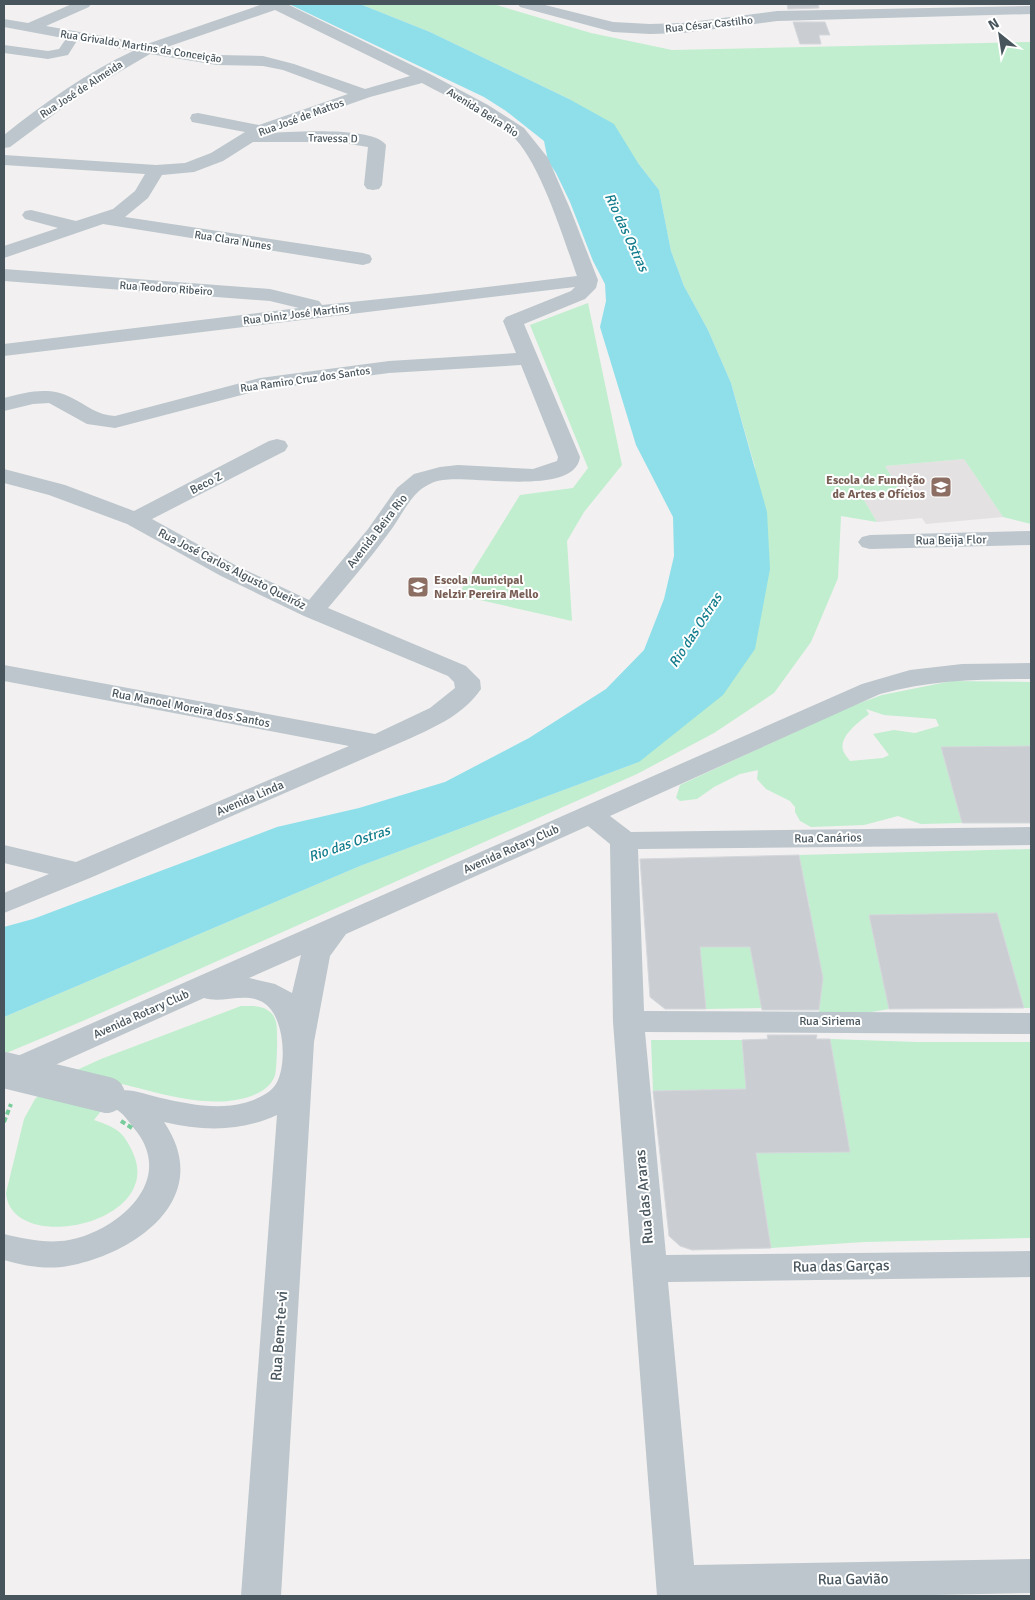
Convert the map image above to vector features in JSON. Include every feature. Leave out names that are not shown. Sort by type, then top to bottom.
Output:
[{"type":"street","points":[[31,27],[84,4]]},
{"type":"street","name":"Rua José de Almeida","points":[[4,143],[74,92],[150,48],[276,4]]},
{"type":"street","name":"Avenida Beira Rio","points":[[276,4],[424,77],[482,109],[518,132],[539,158],[562,211],[588,280]]},
{"type":"street","name":"Rua César Castilho","points":[[525,4],[613,27],[650,29],[683,28],[778,10],[1031,10]]},
{"type":"street","name":"Rua Grivaldo Martins da Conceição","points":[[4,23],[217,60],[263,61],[288,67],[364,94]]},
{"type":"street","points":[[4,50],[54,54],[63,52],[74,36]]},
{"type":"street","name":"Rua José de Mattos","points":[[4,160],[156,170],[188,168],[216,157],[253,134],[364,94],[424,77]]},
{"type":"street","points":[[198,118],[253,134]]},
{"type":"street","name":"Travessa D","points":[[253,134],[370,141],[377,145],[373,185]]},
{"type":"street","points":[[4,252],[119,213],[142,194],[156,170]]},
{"type":"street","points":[[31,215],[76,227]]},
{"type":"street","name":"Rua Clara Nunes","points":[[103,219],[363,259]]},
{"type":"street","name":"Rua Teodoro Ribeiro","points":[[4,275],[270,296],[328,310]]},
{"type":"street","points":[[513,321],[578,294],[586,288],[588,280]]},
{"type":"street","name":"Rua Diniz José Martins","points":[[4,350],[588,280]]},
{"type":"street","name":"Avenida Beira Rio","points":[[312,611],[385,523],[399,500],[411,487],[422,480],[438,475],[462,472],[537,474],[560,470],[568,464],[569,457],[527,359],[513,321],[496,292]]},
{"type":"street","name":"Rua Ramiro Cruz dos Santos","points":[[4,405],[38,397],[51,397],[65,403],[92,420],[104,423],[115,422],[260,384],[389,367],[527,359]]},
{"type":"street","name":"Beco Z","points":[[135,519],[277,446]]},
{"type":"street","name":"Rua José Carlos Algusto Queiróz","points":[[4,476],[57,490],[135,519],[229,571],[312,611],[457,671]]},
{"type":"street","name":"Rua Beija Flor","points":[[870,542],[1031,538]]},
{"type":"street","name":"Avenida Linda","points":[[4,904],[378,743],[422,722],[463,695],[468,689],[468,680],[457,671]]},
{"type":"street","name":"Avenida Rotary Club","points":[[4,1075],[872,689],[910,678],[962,672],[1031,671]]},
{"type":"street","name":"Rua Manoel Moreira dos Santos","points":[[4,673],[378,743]]},
{"type":"street","points":[[590,814],[624,841]]},
{"type":"street","name":"Rua Canários","points":[[624,841],[1031,836]]},
{"type":"street","name":"Rua das Araras","points":[[624,841],[629,1022],[676,1590]]},
{"type":"street","points":[[4,854],[80,872]]},
{"type":"street","points":[[4,1070],[123,1108],[184,1116],[209,1119],[229,1118],[272,1105],[286,1094],[297,1058],[315,956],[324,940],[337,926]]},
{"type":"street","points":[[162,1005],[197,994],[225,988],[251,987],[262,990],[286,1006],[292,1019],[297,1058]]},
{"type":"street","name":"Rua Siriema","points":[[629,1022],[1031,1023]]},
{"type":"street","name":"Rua Bem-te-vi","points":[[261,1596],[297,1058]]},
{"type":"street","points":[[4,1247],[20,1252],[44,1254],[68,1253],[92,1246],[112,1237],[139,1220],[157,1200],[165,1178],[165,1159],[160,1144],[153,1130],[123,1108]]},
{"type":"street","name":"Rua das Garças","points":[[650,1269],[1031,1264]]},
{"type":"street","name":"Rua Gavião","points":[[676,1590],[1031,1576]]},
{"type":"path","points":[[123,1108],[137,1135]]},
{"type":"shaded area","name":"Escola de Fundição de Artes e Ofícios","points":[[964,459],[1003,517],[926,524],[922,518],[877,522],[864,500],[904,497],[885,466]]},
{"type":"green space","points":[[360,4],[493,4],[591,33],[672,50],[1031,42],[1031,524],[1003,517],[964,459],[885,466],[904,497],[864,500],[877,522],[841,516],[838,578],[811,642],[774,693],[714,733],[637,774],[85,1020],[4,1054],[4,1017],[360,866],[639,762],[755,467],[731,383],[708,330],[684,286],[671,251],[659,190],[638,163],[569,99],[430,32]]},
{"type":"green space","points":[[588,303],[622,465],[584,512],[567,541],[572,621],[458,595],[520,495],[573,488],[588,468],[530,325]]},
{"type":"green space","points":[[952,681],[1031,682],[1031,746],[941,747],[962,823],[921,824],[898,816],[864,825],[811,827],[800,821],[795,812],[795,807],[790,801],[766,789],[757,779],[758,770],[740,774],[714,787],[697,799],[680,801],[676,798],[680,785],[849,707],[882,695]],"holes":[[[866,709],[884,715],[936,719],[939,726],[915,733],[894,730],[873,734],[889,755],[883,758],[850,761],[843,750],[844,740],[855,725],[869,714]]]},
{"type":"green space","points":[[1031,849],[1031,1008],[1024,1008],[997,913],[869,915],[889,1009],[818,1021],[823,978],[813,926],[747,927],[745,911],[810,909],[799,855]]},
{"type":"green space","points":[[700,947],[750,947],[762,1008],[706,1009]]},
{"type":"green space","points":[[241,1006],[264,1008],[272,1014],[276,1021],[276,1071],[273,1080],[267,1087],[244,1098],[210,1101],[191,1100],[122,1084],[94,1120],[118,1131],[126,1140],[133,1153],[137,1178],[127,1198],[108,1213],[83,1223],[57,1227],[32,1223],[14,1212],[6,1193],[24,1119],[35,1099],[47,1088],[66,1075],[101,1059]]},
{"type":"green space","points":[[830,1039],[917,1042],[1031,1042],[1031,1238],[864,1242],[771,1248],[756,1153],[850,1152]]},
{"type":"green space","points":[[651,1040],[742,1040],[746,1089],[653,1091]]},
{"type":"water","name":"Rio das Ostras","points":[[289,4],[360,4],[430,32],[569,99],[614,124],[638,163],[659,190],[671,251],[684,286],[708,330],[731,383],[767,512],[770,569],[755,649],[723,695],[639,762],[360,866],[4,1017],[4,927],[33,919],[277,827],[359,808],[445,782],[529,738],[606,689],[644,650],[664,599],[674,556],[673,517],[636,445],[600,327],[606,301],[605,284],[593,261],[570,202],[548,161],[544,141],[506,111],[484,97]]},
{"type":"building","points":[[787,4],[818,4],[819,8],[788,9]]},
{"type":"building","points":[[793,22],[825,22],[830,35],[819,35],[821,44],[800,44]]},
{"type":"building","points":[[1031,746],[1031,823],[962,823],[941,747]]},
{"type":"building","points":[[799,855],[823,978],[819,1010],[762,1010],[750,947],[700,947],[706,1009],[665,1009],[650,997],[640,859]]},
{"type":"building","points":[[997,913],[1024,1008],[889,1009],[869,915]]},
{"type":"building","points":[[767,1035],[817,1035],[816,1039],[830,1039],[850,1152],[756,1153],[771,1248],[692,1250],[680,1246],[669,1236],[653,1091],[746,1089],[742,1040],[768,1039]]},
{"type":"place","name":"Escola de Fundição de Artes e Ofícios","points":[[941,487]]},
{"type":"place","name":"Escola Municipal Nelzir Pereira Mello","points":[[418,587]]}]
